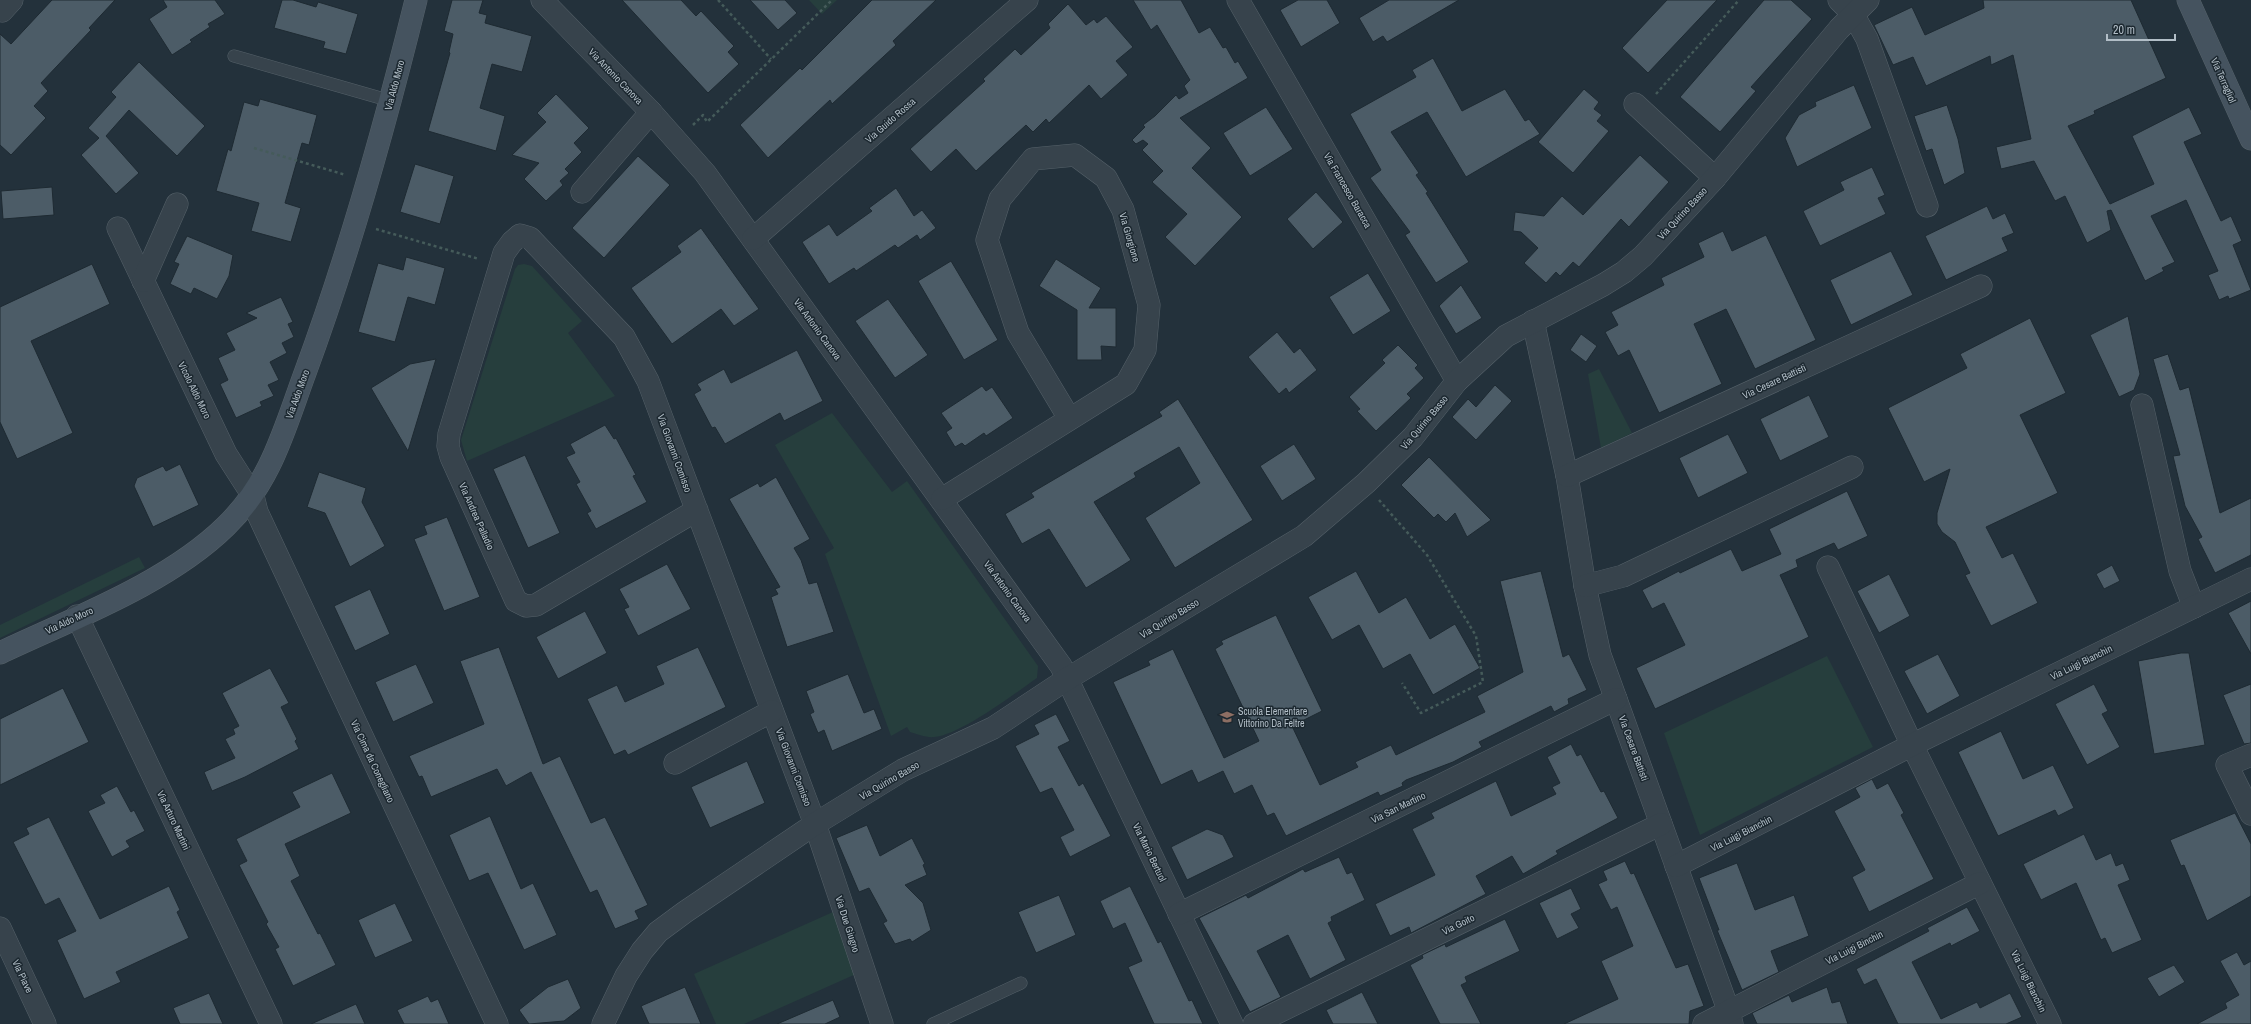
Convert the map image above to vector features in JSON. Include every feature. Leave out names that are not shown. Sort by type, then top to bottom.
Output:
[{"type":"street","name":"Via Aldo Moro","points":[[0,653],[151,580],[180,563],[227,525],[253,496],[268,472],[325,318],[391,101],[416,0]]},
{"type":"street","name":"Via Antonio Canova","points":[[542,0],[651,112],[705,172],[942,499],[1061,666],[1067,679]]},
{"type":"street","name":"Via Guido Rossa","points":[[753,239],[1026,0]]},
{"type":"street","name":"Via Francesco Baracca","points":[[1238,0],[1457,381]]},
{"type":"street","name":"Via Terragliol","points":[[2188,0],[2251,139]]},
{"type":"street","name":"Via Quirino Basso","points":[[604,1024],[626,976],[642,951],[658,932],[815,824],[903,770],[993,728],[1067,679],[1304,536],[1366,483],[1413,437],[1457,381],[1506,336],[1603,285],[1624,272],[1643,256],[1716,178],[1853,5],[1867,39],[1927,206]]},
{"type":"street","points":[[1638,107],[1716,178]]},
{"type":"street","points":[[582,192],[651,112]]},
{"type":"street","name":"Via Giorgione","points":[[942,499],[1069,418],[1126,384],[1145,350],[1149,305],[1123,210],[1106,178],[1075,156],[1033,159],[1000,199],[987,240],[1018,333],[1069,418]]},
{"type":"street","points":[[143,281],[177,204]]},
{"type":"street","name":"Vicolo Aldo Moro","points":[[118,228],[226,454],[253,496]]},
{"type":"street","name":"Via Andrea Palladio","points":[[520,235],[512,242],[504,253],[449,434],[448,446],[451,457],[516,601],[526,606],[536,605],[696,510]]},
{"type":"street","name":"Via Giovanni Comisso","points":[[520,235],[530,238],[624,337],[648,381],[815,824]]},
{"type":"street","name":"Via Cesare Battisti","points":[[1567,476],[1981,286]]},
{"type":"street","name":"Via Cesare Battisti","points":[[1533,321],[1567,476],[1585,586],[1600,655],[1731,1018]]},
{"type":"street","points":[[2142,405],[2180,571],[2194,607]]},
{"type":"street","points":[[1585,586],[1624,576],[1852,467]]},
{"type":"street","name":"Via Cima da Conegliano","points":[[253,496],[260,520],[497,1024]]},
{"type":"street","name":"Via Luigi Bianchin","points":[[1828,566],[1912,745],[2050,1024]]},
{"type":"street","name":"Via Luigi Bianchin","points":[[1676,866],[1912,745],[2251,579]]},
{"type":"street","name":"Via Arturo Martini","points":[[77,616],[271,1024]]},
{"type":"street","name":"Via Mario Bertuol","points":[[1067,679],[1232,1024]]},
{"type":"street","name":"Via San Martino","points":[[1180,914],[1616,699]]},
{"type":"street","points":[[675,763],[772,711]]},
{"type":"street","points":[[2251,755],[2227,765],[2251,814]]},
{"type":"street","name":"Via Due Giugno","points":[[815,824],[881,1024]]},
{"type":"street","name":"Via Goito","points":[[1254,1024],[1661,824]]},
{"type":"street","name":"Via Luigi Binchin","points":[[1731,1018],[1980,883]]},
{"type":"street","name":"Via Piave","points":[[0,928],[45,1024]]},
{"type":"street","points":[[1704,1024],[1731,1018]]},
{"type":"lane","points":[[234,56],[391,101]]},
{"type":"lane","points":[[934,1024],[1021,983]]},
{"type":"path","points":[[718,0],[771,59]]},
{"type":"path","points":[[677,140],[703,115],[707,122],[832,0]]},
{"type":"path","points":[[1638,107],[1739,0]]},
{"type":"path","points":[[254,148],[350,176]]},
{"type":"path","points":[[373,228],[500,266]]},
{"type":"path","points":[[1366,483],[1427,555],[1476,636],[1483,682],[1421,713],[1402,684]]},
{"type":"green space","points":[[809,0],[837,0],[822,14]]},
{"type":"green space","points":[[524,264],[532,266],[582,321],[568,333],[615,396],[467,461],[461,440],[515,269],[518,265]]},
{"type":"green space","points":[[1599,369],[1632,433],[1601,448],[1588,374]]},
{"type":"green space","points":[[832,413],[892,492],[907,481],[1038,666],[1037,678],[987,713],[945,735],[934,737],[925,736],[910,732],[907,727],[891,736],[825,554],[834,548],[775,445]]},
{"type":"green space","points":[[139,557],[145,568],[0,638],[0,625]]},
{"type":"green space","points":[[1827,656],[1873,747],[1700,835],[1664,733]]},
{"type":"green space","points":[[833,912],[856,974],[744,1024],[716,1024],[694,974]]},
{"type":"building","points":[[52,0],[115,0],[89,28],[91,30],[41,83],[48,91],[34,106],[46,118],[11,155],[0,145],[0,34],[11,44]]},
{"type":"building","points":[[163,0],[215,0],[225,14],[208,24],[210,27],[190,40],[192,42],[172,55],[149,19],[167,7]]},
{"type":"building","points":[[282,0],[293,0],[316,7],[318,2],[358,14],[346,54],[323,48],[325,42],[274,28]]},
{"type":"building","points":[[452,0],[483,0],[479,13],[487,15],[485,23],[532,36],[522,72],[492,64],[480,108],[505,116],[496,151],[428,131],[450,53],[453,34],[444,31]]},
{"type":"building","points":[[622,0],[681,0],[696,16],[701,11],[734,46],[728,52],[739,64],[708,93]]},
{"type":"building","points":[[750,0],[785,0],[797,13],[778,30]]},
{"type":"building","points":[[872,0],[936,0],[893,41],[896,45],[832,104],[830,100],[768,158],[740,125],[800,68],[802,70]]},
{"type":"building","points":[[1133,0],[1181,0],[1199,33],[1210,27],[1223,48],[1226,47],[1235,63],[1238,61],[1248,78],[1180,118],[1211,148],[1192,168],[1242,217],[1195,266],[1165,237],[1187,214],[1152,182],[1163,171],[1142,150],[1148,144],[1143,140],[1136,144],[1132,140],[1145,127],[1143,125],[1155,116],[1176,95],[1179,99],[1188,93],[1184,86],[1190,80],[1157,25],[1151,30]]},
{"type":"building","points":[[1298,0],[1327,0],[1340,23],[1301,47],[1280,10]]},
{"type":"building","points":[[1389,0],[1459,0],[1387,42],[1383,36],[1373,42],[1359,18]]},
{"type":"building","points":[[1667,0],[1717,0],[1648,73],[1622,48]]},
{"type":"building","points":[[1764,0],[1791,0],[1812,19],[1751,87],[1756,91],[1720,132],[1680,97]]},
{"type":"building","points":[[1983,0],[2131,0],[2166,78],[2094,111],[2095,114],[2068,126],[2110,204],[2154,184],[2132,136],[2189,107],[2202,134],[2184,142],[2221,221],[2231,216],[2242,241],[2233,245],[2251,290],[2229,299],[2228,296],[2219,300],[2208,275],[2218,271],[2186,200],[2151,216],[2175,262],[2162,268],[2164,271],[2145,281],[2111,210],[2107,211],[2111,230],[2087,243],[2065,196],[2055,201],[2034,161],[2001,169],[1996,147],[2031,139],[2013,55],[1991,65],[1990,56],[1926,86],[1913,57],[1893,65],[1874,25],[1912,7],[1925,35],[1984,8]]},
{"type":"building","points":[[1068,4],[1086,25],[1094,19],[1097,23],[1106,16],[1133,47],[1116,61],[1128,75],[1101,99],[1089,85],[1049,123],[1046,119],[1033,132],[1026,125],[976,171],[956,149],[931,172],[910,149],[985,81],[983,79],[1015,49],[1021,55],[1050,28],[1048,24]]},
{"type":"building","points":[[1433,58],[1462,111],[1505,89],[1525,121],[1529,119],[1540,134],[1466,177],[1427,112],[1391,132],[1419,173],[1416,175],[1428,192],[1426,193],[1469,262],[1436,283],[1405,235],[1410,232],[1370,178],[1381,170],[1350,114],[1416,77],[1412,70]]},
{"type":"building","points":[[139,62],[205,126],[177,156],[129,110],[106,136],[139,173],[116,194],[81,155],[99,138],[88,128],[116,97],[111,92]]},
{"type":"building","points":[[1854,85],[1872,128],[1797,167],[1785,138],[1799,115],[1816,106],[1815,102]]},
{"type":"building","points":[[1584,89],[1599,102],[1594,109],[1602,115],[1597,121],[1609,131],[1573,173],[1538,142]]},
{"type":"building","points":[[556,94],[589,128],[574,143],[582,152],[565,169],[569,173],[560,181],[563,185],[546,201],[524,179],[539,163],[512,155],[546,122],[537,113]]},
{"type":"building","points":[[260,99],[317,115],[309,145],[302,143],[285,203],[301,208],[291,242],[251,231],[259,203],[216,191],[228,149],[231,151],[244,102],[258,106]]},
{"type":"building","points":[[1947,105],[1958,139],[1965,173],[1944,185],[1932,149],[1926,151],[1914,116]]},
{"type":"building","points":[[1266,107],[1293,149],[1250,176],[1223,133]]},
{"type":"building","points":[[1640,155],[1669,182],[1629,227],[1621,219],[1579,267],[1573,262],[1560,276],[1556,272],[1546,283],[1524,263],[1538,248],[1521,232],[1513,231],[1515,212],[1544,216],[1562,196],[1583,215]]},
{"type":"building","points":[[638,156],[670,185],[604,258],[572,228]]},
{"type":"building","points":[[415,164],[454,176],[440,224],[400,212]]},
{"type":"building","points":[[1872,167],[1885,195],[1878,198],[1886,214],[1820,246],[1803,211],[1844,190],[1840,182]]},
{"type":"building","points":[[52,187],[54,215],[3,219],[1,191]]},
{"type":"building","points":[[896,188],[914,216],[922,210],[936,228],[920,240],[917,235],[898,248],[895,245],[856,271],[854,268],[829,284],[802,242],[829,224],[837,236],[872,211],[869,208]]},
{"type":"building","points":[[1316,192],[1343,222],[1313,249],[1287,219]]},
{"type":"building","points":[[1987,206],[1993,219],[2005,213],[2014,233],[2002,238],[2008,251],[1946,280],[1925,236]]},
{"type":"building","points":[[701,228],[759,309],[734,326],[721,309],[672,344],[631,288],[681,252],[677,246]]},
{"type":"building","points":[[1723,231],[1732,251],[1766,235],[1816,340],[1755,369],[1726,309],[1694,324],[1722,384],[1659,413],[1629,350],[1618,356],[1605,332],[1618,325],[1611,312],[1664,285],[1661,278],[1704,257],[1698,243]]},
{"type":"building","points":[[187,236],[233,255],[229,276],[217,299],[194,288],[191,294],[170,284],[179,264],[174,262]]},
{"type":"building","points":[[1891,251],[1913,295],[1851,325],[1830,280]]},
{"type":"building","points":[[406,257],[445,268],[435,305],[408,297],[395,342],[358,332],[378,263],[403,270]]},
{"type":"building","points":[[1056,259],[1101,288],[1089,308],[1116,308],[1116,347],[1101,346],[1102,360],[1077,360],[1077,310],[1039,286]]},
{"type":"building","points":[[951,261],[998,340],[964,360],[918,281]]},
{"type":"building","points":[[92,264],[110,304],[31,341],[73,433],[17,459],[0,422],[0,307]]},
{"type":"building","points":[[1368,273],[1391,311],[1353,335],[1329,297]]},
{"type":"building","points":[[1461,285],[1482,318],[1456,334],[1439,306]]},
{"type":"building","points":[[281,297],[293,322],[288,324],[294,337],[282,343],[287,353],[270,362],[279,380],[268,385],[274,396],[260,402],[262,406],[236,418],[220,384],[228,380],[218,358],[235,350],[226,333],[257,318],[246,313]]},
{"type":"building","points":[[888,299],[928,355],[895,378],[855,321]]},
{"type":"building","points":[[2128,316],[2140,374],[2134,390],[2119,397],[2090,335]]},
{"type":"building","points":[[2030,318],[2066,393],[2020,415],[2058,493],[1986,527],[2002,558],[2013,553],[2038,603],[1991,626],[1965,575],[1970,573],[1955,542],[1942,532],[1937,524],[1937,513],[1950,469],[1924,482],[1888,408],[1967,368],[1960,354]]},
{"type":"building","points":[[1277,332],[1294,353],[1300,348],[1317,370],[1289,393],[1286,388],[1279,394],[1248,357]]},
{"type":"building","points":[[1581,334],[1597,346],[1586,362],[1570,350]]},
{"type":"building","points":[[1398,345],[1418,365],[1415,368],[1424,378],[1407,394],[1411,398],[1376,431],[1357,411],[1360,409],[1349,397],[1385,363],[1382,360]]},
{"type":"building","points":[[797,350],[823,401],[784,421],[780,413],[725,444],[715,427],[712,428],[694,394],[701,390],[697,384],[724,369],[731,383]]},
{"type":"building","points":[[2168,354],[2180,390],[2189,387],[2220,513],[2251,498],[2251,555],[2215,573],[2198,539],[2202,537],[2185,506],[2173,456],[2180,455],[2153,359]]},
{"type":"building","points":[[436,359],[408,451],[371,388],[410,364]]},
{"type":"building","points":[[1495,385],[1512,401],[1476,440],[1452,417],[1468,399],[1476,407]]},
{"type":"building","points":[[982,386],[986,391],[992,387],[1013,418],[986,436],[984,433],[965,446],[962,443],[955,447],[946,432],[952,428],[941,413]]},
{"type":"building","points":[[1809,395],[1829,437],[1780,461],[1760,419]]},
{"type":"building","points":[[1178,399],[1253,520],[1175,568],[1145,518],[1200,483],[1179,447],[1134,473],[1136,477],[1094,502],[1131,560],[1117,569],[1086,588],[1049,529],[1022,544],[1005,514],[1034,497],[1031,493],[1162,416],[1159,412]]},
{"type":"building","points":[[605,425],[614,439],[616,438],[636,475],[633,476],[647,502],[596,529],[587,513],[591,511],[576,484],[580,482],[566,457],[575,453],[570,444]]},
{"type":"building","points":[[1728,434],[1748,473],[1698,498],[1679,458]]},
{"type":"building","points":[[1294,444],[1316,479],[1282,501],[1260,466]]},
{"type":"building","points":[[525,455],[560,533],[528,548],[493,469]]},
{"type":"building","points":[[1429,457],[1491,520],[1467,537],[1455,513],[1446,522],[1438,514],[1434,518],[1401,485]]},
{"type":"building","points":[[180,464],[199,505],[153,527],[134,486],[137,478],[163,466],[166,471]]},
{"type":"building","points":[[319,472],[366,488],[362,502],[385,546],[350,567],[325,513],[307,507]]},
{"type":"building","points":[[776,477],[810,539],[794,548],[801,560],[809,584],[817,582],[834,632],[787,647],[771,597],[778,594],[775,589],[780,587],[729,499],[758,483],[760,487]]},
{"type":"building","points":[[1847,491],[1868,536],[1838,550],[1834,543],[1796,560],[1798,567],[1780,575],[1809,637],[1655,709],[1636,668],[1685,645],[1664,603],[1652,609],[1642,590],[1679,571],[1680,573],[1731,549],[1742,571],[1781,554],[1769,529]]},
{"type":"building","points":[[447,517],[480,597],[444,611],[414,539],[427,534],[424,526]]},
{"type":"building","points":[[667,564],[691,609],[638,636],[624,609],[629,607],[619,589]]},
{"type":"building","points":[[2112,565],[2120,581],[2104,589],[2096,574]]},
{"type":"building","points":[[1356,571],[1379,613],[1406,597],[1430,639],[1455,624],[1480,668],[1433,695],[1410,654],[1383,669],[1359,625],[1332,640],[1308,597]]},
{"type":"building","points":[[1541,571],[1563,657],[1569,654],[1587,690],[1568,699],[1569,704],[1554,712],[1551,706],[1479,742],[1482,747],[1453,762],[1406,780],[1402,783],[1403,786],[1380,796],[1378,792],[1286,836],[1274,813],[1267,816],[1252,785],[1234,794],[1223,771],[1198,783],[1192,770],[1161,785],[1113,682],[1150,665],[1148,661],[1173,649],[1224,758],[1259,741],[1215,649],[1223,644],[1221,641],[1276,615],[1322,711],[1292,726],[1320,785],[1358,767],[1355,762],[1391,745],[1396,755],[1485,712],[1477,696],[1523,672],[1500,581]]},
{"type":"building","points":[[1889,574],[1910,616],[1879,633],[1857,591]]},
{"type":"building","points":[[370,589],[390,634],[355,651],[334,606]]},
{"type":"building","points":[[2251,601],[2251,654],[2228,613]]},
{"type":"building","points":[[585,611],[607,653],[558,679],[536,637]]},
{"type":"building","points":[[499,647],[543,764],[560,756],[591,823],[605,817],[648,905],[635,911],[639,919],[615,929],[597,890],[590,893],[531,772],[506,786],[497,769],[431,797],[422,776],[419,777],[409,756],[484,724],[460,661]]},
{"type":"building","points":[[698,647],[726,707],[628,755],[625,750],[614,755],[587,699],[617,685],[625,702],[664,684],[656,666]]},
{"type":"building","points":[[2181,653],[2189,653],[2205,745],[2154,754],[2138,661]]},
{"type":"building","points":[[1938,654],[1960,696],[1927,714],[1904,671]]},
{"type":"building","points":[[416,664],[434,703],[393,722],[375,682]]},
{"type":"building","points":[[270,668],[289,703],[281,707],[297,739],[295,741],[299,749],[245,777],[212,791],[204,772],[235,758],[225,739],[235,734],[233,729],[239,726],[222,693]]},
{"type":"building","points":[[848,674],[864,713],[874,709],[882,729],[832,751],[824,730],[818,733],[810,714],[814,712],[806,691]]},
{"type":"building","points":[[2094,684],[2108,711],[2102,714],[2120,747],[2087,765],[2055,704]]},
{"type":"building","points":[[2251,684],[2251,743],[2244,744],[2223,695]]},
{"type":"building","points":[[63,688],[89,742],[0,785],[0,719]]},
{"type":"building","points":[[1056,714],[1070,741],[1058,747],[1079,786],[1083,783],[1111,836],[1070,857],[1060,837],[1074,830],[1052,788],[1040,793],[1015,746],[1039,734],[1034,725]]},
{"type":"building","points":[[2001,731],[2023,779],[2053,765],[2074,808],[2058,816],[2055,810],[1998,836],[1958,752]]},
{"type":"building","points":[[1571,744],[1577,756],[1581,754],[1601,792],[1604,791],[1618,818],[1556,851],[1558,854],[1523,874],[1512,856],[1476,876],[1486,894],[1411,933],[1409,927],[1390,936],[1375,904],[1435,875],[1412,829],[1434,818],[1431,813],[1496,781],[1511,816],[1556,794],[1552,787],[1560,783],[1547,757]]},
{"type":"building","points":[[747,761],[765,803],[710,828],[691,787]]},
{"type":"building","points":[[332,773],[351,813],[285,844],[300,876],[291,881],[318,934],[320,933],[336,965],[293,986],[275,949],[279,947],[266,924],[268,922],[239,865],[247,861],[236,839],[300,807],[292,792]]},
{"type":"building","points":[[1872,779],[1877,789],[1888,783],[1904,813],[1901,815],[1934,879],[1869,912],[1852,877],[1865,870],[1834,811],[1860,797],[1855,788]]},
{"type":"building","points":[[117,786],[131,812],[134,810],[145,831],[126,841],[130,847],[112,857],[88,811],[105,803],[100,795]]},
{"type":"building","points":[[2235,813],[2251,844],[2251,896],[2207,921],[2184,865],[2181,866],[2170,840]]},
{"type":"building","points":[[490,816],[521,889],[533,883],[557,935],[524,950],[488,873],[469,881],[449,835]]},
{"type":"building","points":[[49,817],[100,919],[169,886],[180,910],[177,912],[189,938],[116,972],[121,982],[84,999],[57,940],[76,931],[59,898],[45,905],[13,842],[29,834],[26,828]]},
{"type":"building","points":[[867,825],[880,856],[912,838],[925,864],[923,865],[927,875],[905,885],[923,903],[931,930],[912,942],[910,939],[895,944],[883,923],[887,921],[869,888],[859,892],[836,838]]},
{"type":"building","points":[[1207,829],[1223,835],[1234,857],[1187,880],[1171,847]]},
{"type":"building","points":[[2084,834],[2096,860],[2111,853],[2116,866],[2123,863],[2130,880],[2118,885],[2142,940],[2112,953],[2105,938],[2101,940],[2076,883],[2041,900],[2023,864]]},
{"type":"building","points":[[1339,857],[1347,874],[1352,872],[1365,900],[1331,917],[1332,921],[1328,923],[1346,960],[1310,979],[1288,935],[1257,951],[1281,997],[1250,1012],[1199,918],[1246,895],[1248,898],[1303,869],[1305,872]]},
{"type":"building","points":[[1625,861],[1631,874],[1634,873],[1676,968],[1688,964],[1704,1006],[1690,1011],[1689,1024],[1564,1024],[1618,999],[1601,961],[1633,946],[1617,907],[1611,910],[1598,884],[1607,880],[1603,871]]},
{"type":"building","points":[[1737,863],[1755,910],[1794,895],[1809,936],[1771,951],[1779,972],[1742,990],[1717,930],[1719,930],[1699,878]]},
{"type":"building","points":[[1130,886],[1158,943],[1161,941],[1189,1001],[1192,1000],[1203,1024],[1154,1024],[1128,967],[1142,961],[1125,923],[1113,929],[1100,901]]},
{"type":"building","points":[[1571,888],[1581,909],[1571,914],[1579,928],[1557,939],[1539,903]]},
{"type":"building","points":[[1059,895],[1076,935],[1036,953],[1018,912]]},
{"type":"building","points":[[395,903],[413,941],[375,958],[358,920]]},
{"type":"building","points":[[1967,907],[1980,931],[1951,946],[1950,943],[1912,962],[1941,1019],[1977,1002],[1980,1008],[2010,993],[2022,1017],[2006,1024],[1898,1024],[1876,979],[1864,985],[1856,969],[1929,931],[1927,928]]},
{"type":"building","points":[[1505,919],[1520,951],[1465,977],[1467,982],[1461,985],[1481,1024],[1440,1024],[1410,965],[1423,958],[1422,955],[1445,944],[1446,947]]},
{"type":"building","points":[[2237,952],[2244,965],[2251,961],[2251,1024],[2197,1024],[2227,1008],[2225,1003],[2239,995],[2220,961]]},
{"type":"building","points":[[2174,965],[2185,982],[2159,997],[2147,978]]},
{"type":"building","points":[[568,979],[581,1008],[564,1021],[529,1024],[519,1010],[548,987]]},
{"type":"building","points":[[685,987],[701,1024],[649,1024],[641,1006]]},
{"type":"building","points":[[1827,987],[1832,1003],[1840,1001],[1848,1024],[1757,1024],[1752,1013],[1789,995],[1792,1002]]},
{"type":"building","points":[[1362,992],[1378,1024],[1333,1024],[1326,1010]]},
{"type":"building","points":[[209,993],[223,1024],[180,1024],[173,1008]]},
{"type":"building","points":[[428,996],[431,1002],[438,999],[449,1024],[404,1024],[397,1010]]},
{"type":"building","points":[[833,1000],[840,1017],[825,1024],[777,1024]]},
{"type":"building","points":[[356,1004],[365,1024],[311,1024]]},
{"type":"place","name":"Scuola Elementare Vittorino Da Feltre","points":[[1227,717]]}]
